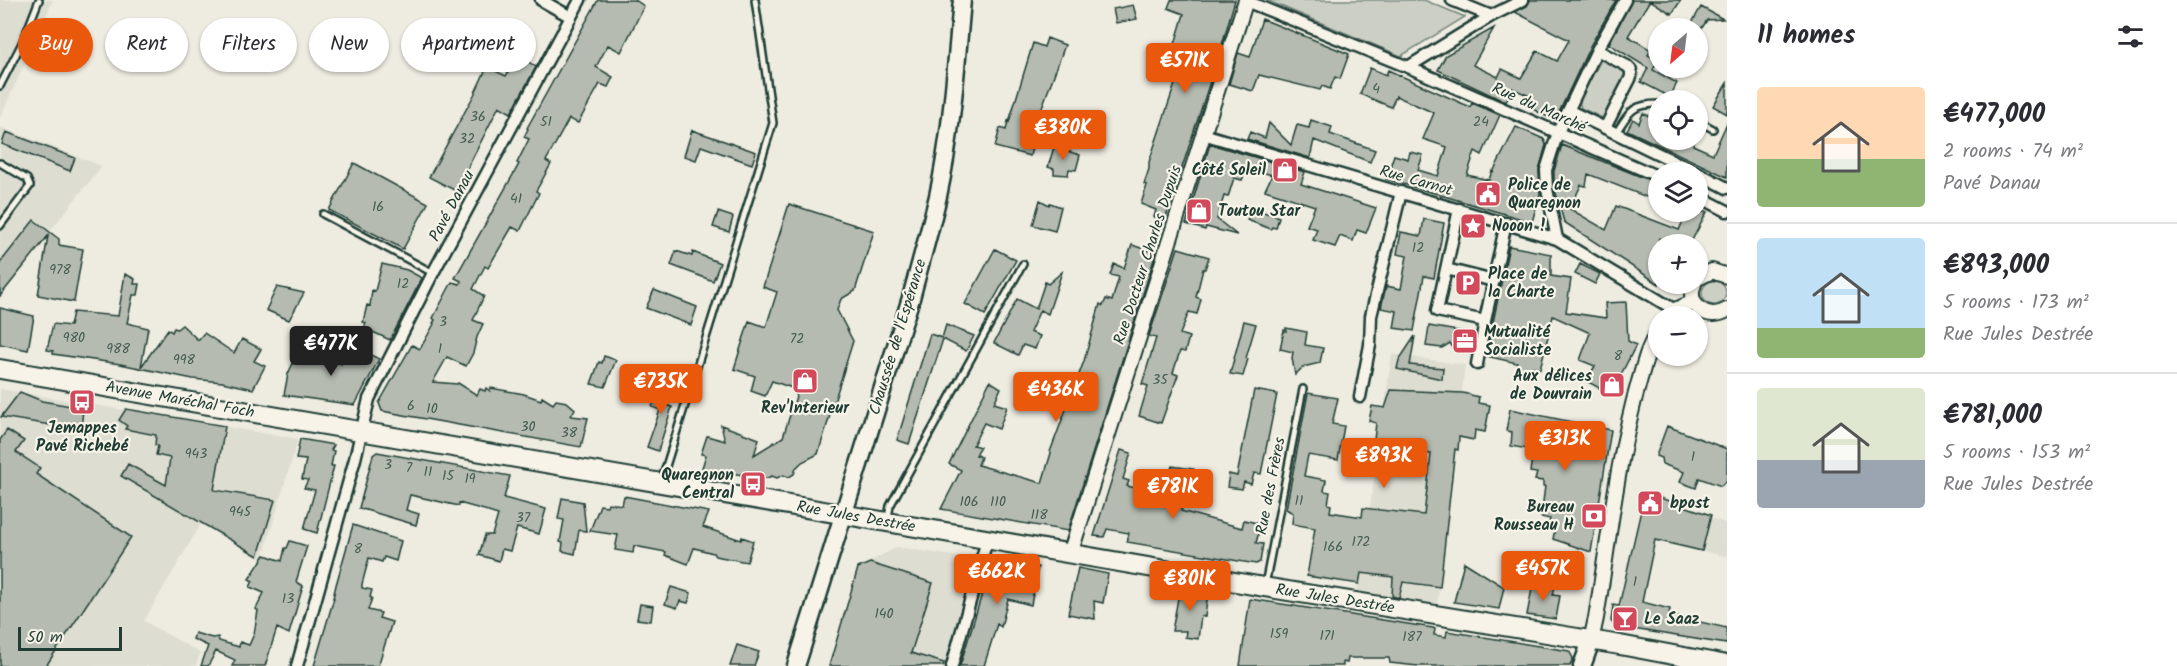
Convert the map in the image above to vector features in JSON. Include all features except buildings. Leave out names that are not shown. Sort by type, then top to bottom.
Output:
[{"type":"main road","name":"Chaussée de l'Espérance","points":[[796,666],[911,298],[938,196],[953,106],[963,0]]},
{"type":"main road","name":"Avenue Maréchal Foch","points":[[0,369],[361,431]]},
{"type":"main road","name":"Rue Jules Destrée","points":[[361,431],[886,523],[1727,665]]},
{"type":"main road","points":[[1582,666],[1590,641]]},
{"type":"street","points":[[541,0],[571,17]]},
{"type":"street","name":"Pavé Danau","points":[[297,666],[355,459],[369,399],[433,273],[580,0]]},
{"type":"street","name":"Rue du Marché","points":[[1246,0],[1408,67],[1648,172]]},
{"type":"street","name":"Rue Docteur Charles Dupuis","points":[[1070,554],[1246,0]]},
{"type":"street","points":[[1452,0],[1491,16]]},
{"type":"street","points":[[1408,67],[1491,16],[1523,0]]},
{"type":"street","points":[[1557,239],[1547,189],[1546,170],[1558,132],[1570,111],[1597,50],[1625,0]]},
{"type":"street","points":[[1597,50],[1631,70],[1631,77],[1610,131]]},
{"type":"street","name":"Rue du Marché","points":[[1570,111],[1674,162]]},
{"type":"street","name":"Rue Carnot","points":[[1203,134],[1557,239],[1662,306]]},
{"type":"street","name":"Rue du Marché","points":[[1708,178],[1727,188]]},
{"type":"street","points":[[1360,397],[1370,345],[1371,316],[1401,192]]},
{"type":"street","points":[[1708,201],[1727,211]]},
{"type":"street","points":[[1459,209],[1437,311],[1485,321]]},
{"type":"street","points":[[1478,364],[1506,224]]},
{"type":"street","points":[[1446,269],[1494,280]]},
{"type":"street","points":[[1708,273],[1712,271],[1726,274]]},
{"type":"street","points":[[1692,294],[1694,302],[1700,310],[1710,315],[1721,314],[1727,310]]},
{"type":"street","points":[[1686,306],[1694,302]]},
{"type":"street","points":[[1590,641],[1596,618],[1632,405],[1648,352]]},
{"type":"street","points":[[952,666],[987,540]]},
{"type":"lane","points":[[0,86],[23,41],[39,0]]},
{"type":"lane","points":[[660,483],[773,123],[755,0]]},
{"type":"lane","points":[[1610,131],[1629,112],[1648,104]]},
{"type":"lane","points":[[1708,126],[1713,129]]},
{"type":"lane","points":[[0,164],[27,179],[30,186],[0,226]]},
{"type":"lane","points":[[323,213],[433,273]]},
{"type":"lane","points":[[886,523],[890,506],[1023,264]]},
{"type":"lane","name":"Rue des Frères","points":[[1264,587],[1304,389]]},
{"type":"shaded area","points":[[0,0],[53,0],[45,18],[18,18],[18,72],[21,72],[0,118]]},
{"type":"shaded area","points":[[1266,0],[1424,0],[1465,17],[1401,56]]},
{"type":"shaded area","points":[[1603,58],[1627,71],[1627,77],[1602,118],[1581,108],[1579,101]]},
{"type":"shaded area","points":[[0,127],[102,166],[0,293]]},
{"type":"shaded area","points":[[1708,282],[1719,282],[1725,288],[1723,302],[1714,305],[1705,302],[1702,294],[1708,294]]},
{"type":"shaded area","points":[[1392,354],[1465,365],[1436,615],[1356,603]]},
{"type":"shaded area","points":[[0,389],[298,439],[262,560],[201,524],[144,621],[200,653],[196,666],[0,666]]},
{"type":"shaded area","points":[[1711,518],[1727,524],[1727,557],[1703,551]]},
{"type":"shaded area","points":[[897,547],[973,559],[947,666],[829,666],[858,568]]},
{"type":"place","name":"Côté Soleil","points":[[1285,170]]},
{"type":"place","name":"Police de Quaregnon","points":[[1488,194]]},
{"type":"place","name":"Toutou Star","points":[[1199,211]]},
{"type":"place","name":"Nooon !","points":[[1473,226]]},
{"type":"place","name":"Place de la Charte","points":[[1468,283]]},
{"type":"place","name":"Mutualité Socialiste","points":[[1465,341]]},
{"type":"place","name":"Rev'Interieur","points":[[805,381]]},
{"type":"place","name":"Aux délices de Douvrain","points":[[1612,385]]},
{"type":"place","name":"Jemappes Pavé Richebé","points":[[82,402]]},
{"type":"place","name":"Quaregnon Central","points":[[753,484]]},
{"type":"place","name":"bpost","points":[[1650,503]]},
{"type":"place","name":"Bureau Rousseau H","points":[[1594,516]]},
{"type":"place","name":"Le Saaz","points":[[1625,619]]}]
